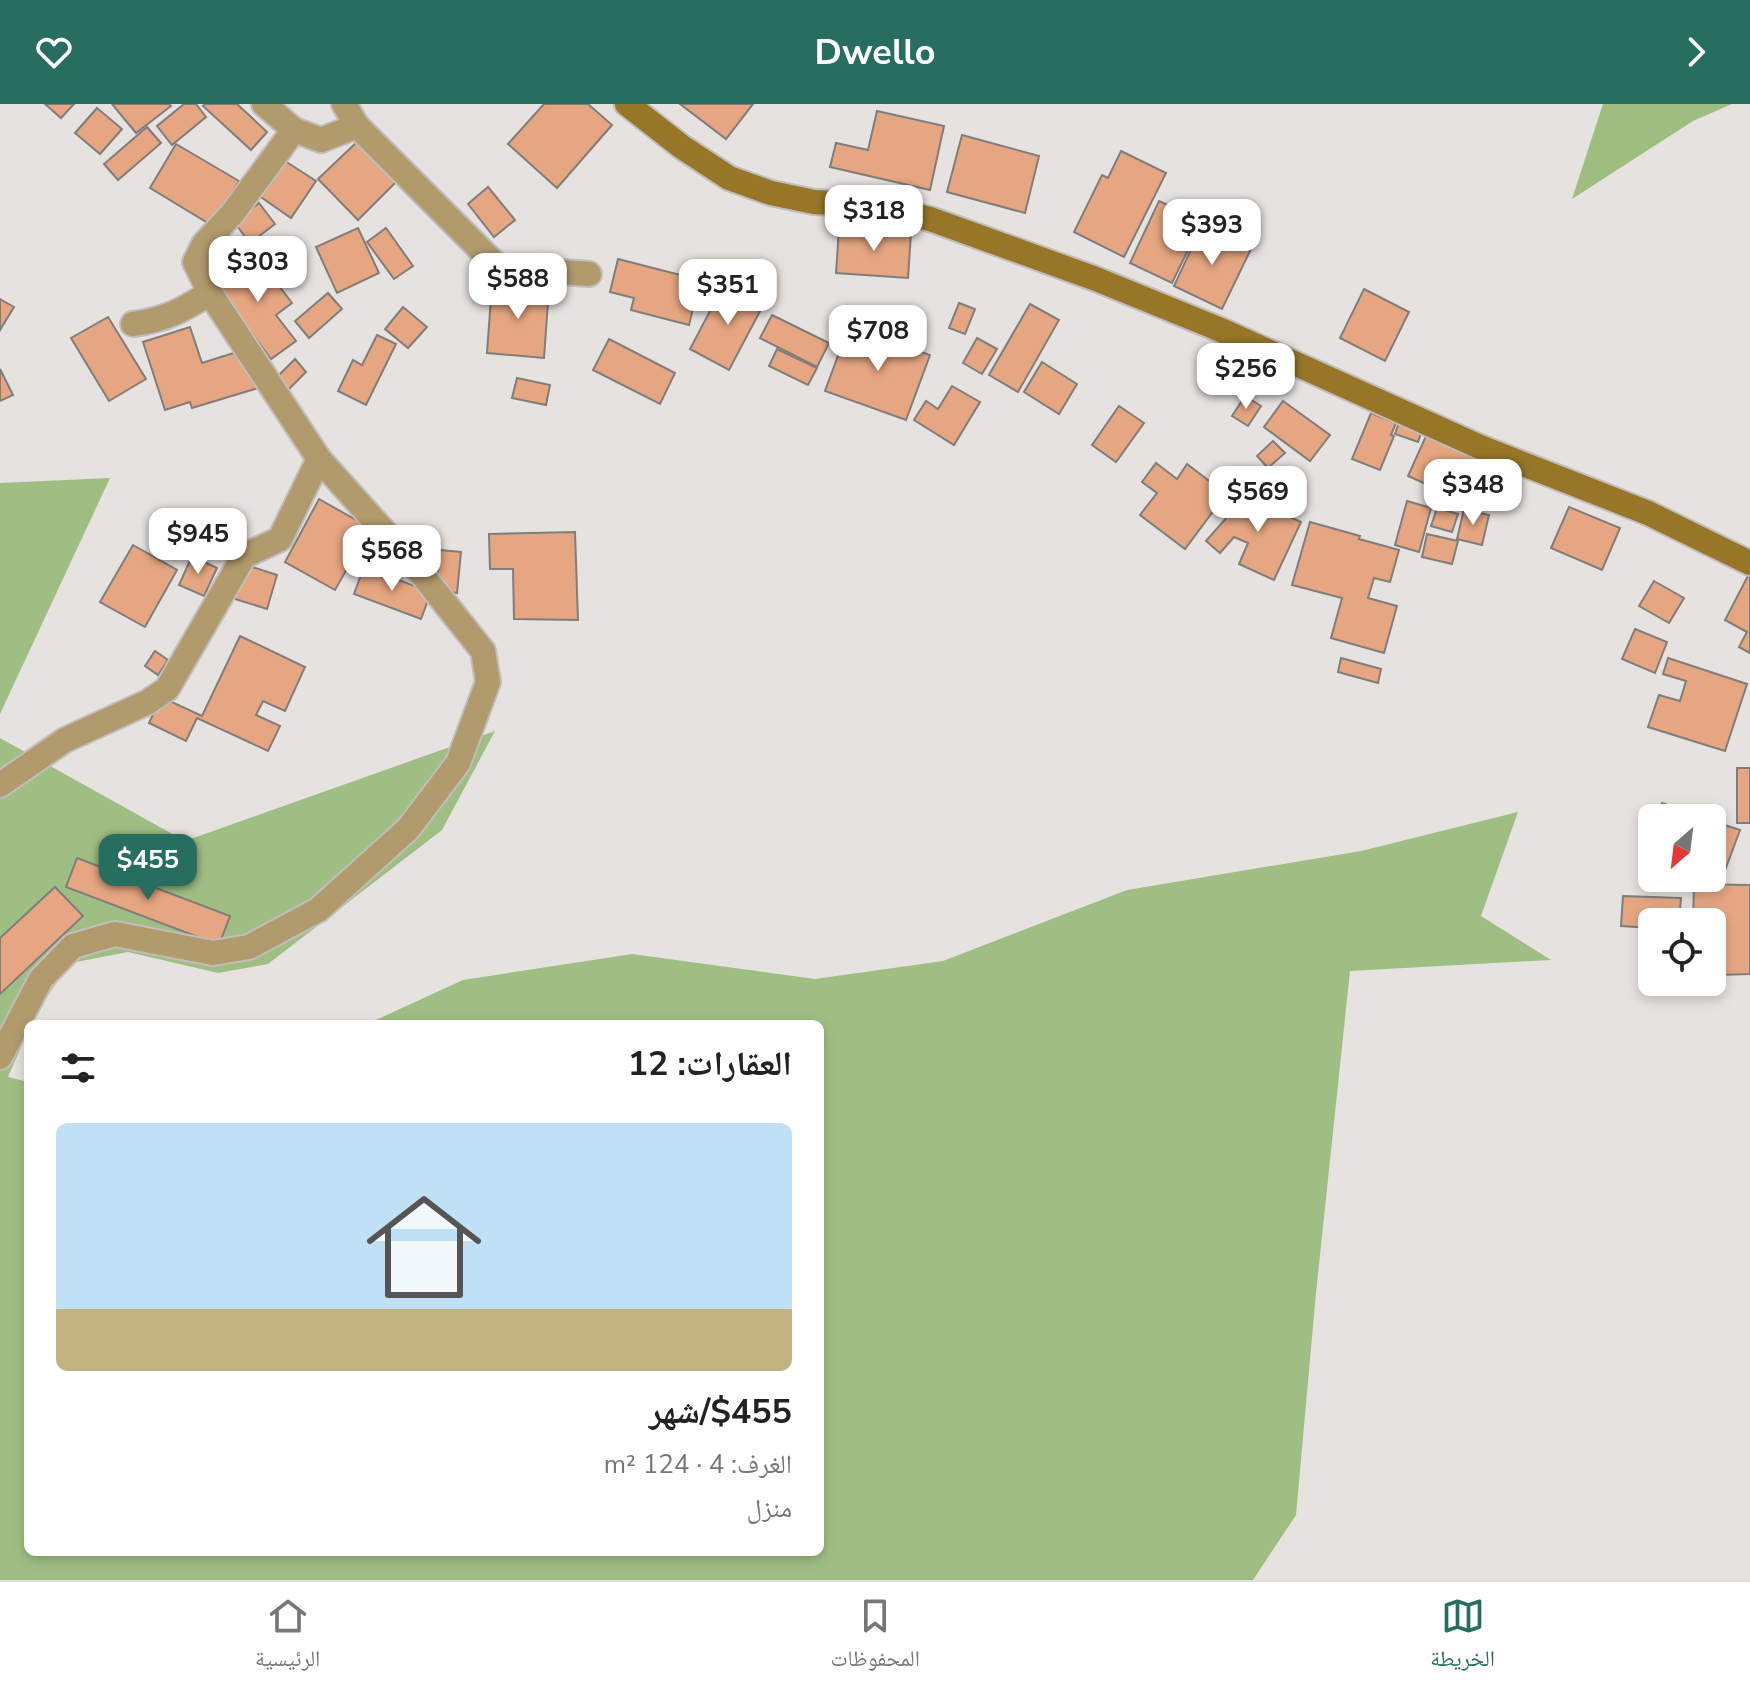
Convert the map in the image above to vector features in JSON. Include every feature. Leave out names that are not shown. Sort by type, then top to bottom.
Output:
[{"type":"main road","points":[[627,104],[682,147],[729,178],[771,193],[814,202],[871,205],[930,219],[1096,279],[1221,330],[1480,447],[1648,513],[1750,563]]},
{"type":"street","points":[[264,104],[294,130],[321,140],[357,126]]},
{"type":"street","points":[[344,104],[357,126],[498,267],[589,274]]},
{"type":"street","points":[[0,1057],[41,979],[73,946],[115,934],[213,953],[249,947],[318,910],[408,829],[458,763],[488,682],[483,651],[416,567],[319,459],[210,293],[195,262],[204,244],[232,214],[294,130]]},
{"type":"street","points":[[133,324],[155,321],[180,312],[210,293]]},
{"type":"street","points":[[0,785],[65,740],[148,702],[167,689],[244,556],[280,539],[319,459]]},
{"type":"green space","points":[[1603,104],[1732,104],[1693,121],[1572,199]]},
{"type":"green space","points":[[110,478],[0,714],[0,483]]},
{"type":"green space","points":[[495,731],[442,830],[268,964],[218,973],[128,952],[71,963],[33,1020],[24,1020],[24,1040],[8,1077],[24,1081],[24,1556],[824,1556],[824,1020],[376,1020],[463,980],[632,954],[815,979],[943,961],[1127,890],[1361,851],[1518,812],[1481,916],[1551,960],[1350,971],[1296,1515],[1253,1580],[0,1580],[0,738],[185,841]]},
{"type":"building","points":[[45,104],[74,104],[61,118]]},
{"type":"building","points":[[112,104],[169,104],[171,106],[136,133]]},
{"type":"building","points":[[184,104],[196,104],[206,117],[172,145],[157,126]]},
{"type":"building","points":[[237,104],[267,132],[251,150],[203,106]]},
{"type":"building","points":[[544,104],[588,104],[612,125],[557,188],[508,144]]},
{"type":"building","points":[[680,104],[753,104],[726,139]]},
{"type":"building","points":[[97,108],[122,129],[100,154],[75,133]]},
{"type":"building","points":[[877,111],[944,126],[930,190],[830,167],[836,143],[868,150]]},
{"type":"building","points":[[147,127],[161,143],[118,180],[104,164]]},
{"type":"building","points":[[962,135],[1039,156],[1025,213],[947,192]]},
{"type":"building","points":[[358,141],[397,181],[358,220],[318,179]]},
{"type":"building","points":[[176,144],[239,181],[213,226],[150,188]]},
{"type":"building","points":[[1121,151],[1166,173],[1124,257],[1074,232],[1102,175],[1108,178]]},
{"type":"building","points":[[282,159],[316,181],[291,218],[258,195]]},
{"type":"building","points":[[488,187],[515,220],[494,237],[468,204]]},
{"type":"building","points":[[1159,201],[1202,221],[1172,283],[1130,263]]},
{"type":"building","points":[[259,203],[275,224],[250,243],[234,222]]},
{"type":"building","points":[[1202,226],[1251,249],[1222,309],[1174,286]]},
{"type":"building","points":[[358,228],[379,273],[337,293],[316,247]]},
{"type":"building","points":[[386,228],[413,266],[394,279],[367,242]]},
{"type":"building","points":[[839,228],[911,233],[908,278],[836,273]]},
{"type":"building","points":[[254,253],[292,303],[276,315],[296,341],[271,359],[214,283]]},
{"type":"building","points":[[618,259],[700,280],[689,325],[631,310],[634,298],[610,292]]},
{"type":"building","points":[[492,284],[549,288],[544,358],[487,353]]},
{"type":"building","points":[[754,286],[769,294],[729,370],[690,349],[721,290],[745,303]]},
{"type":"building","points":[[1364,289],[1409,312],[1385,361],[1340,338]]},
{"type":"building","points":[[328,293],[342,309],[309,338],[295,321]]},
{"type":"building","points":[[0,299],[14,307],[0,330]]},
{"type":"building","points":[[959,303],[975,309],[965,334],[949,328]]},
{"type":"building","points":[[1030,304],[1059,320],[1018,392],[989,375]]},
{"type":"building","points":[[403,307],[427,327],[408,348],[385,329]]},
{"type":"building","points":[[772,315],[829,343],[817,367],[760,338]]},
{"type":"building","points":[[108,317],[146,379],[109,401],[71,338]]},
{"type":"building","points":[[849,326],[930,355],[906,420],[825,391]]},
{"type":"building","points":[[190,327],[202,363],[246,349],[258,388],[192,408],[190,402],[165,410],[143,342]]},
{"type":"building","points":[[377,335],[396,344],[366,405],[338,391],[353,360],[362,365]]},
{"type":"building","points":[[977,338],[997,349],[982,374],[963,363]]},
{"type":"building","points":[[609,339],[675,373],[660,404],[593,370]]},
{"type":"building","points":[[777,349],[817,368],[808,385],[769,366]]},
{"type":"building","points":[[295,359],[306,372],[287,391],[275,379]]},
{"type":"building","points":[[1042,362],[1077,384],[1059,414],[1024,392]]},
{"type":"building","points":[[0,369],[13,395],[0,401]]},
{"type":"building","points":[[517,378],[550,385],[546,405],[512,398]]},
{"type":"building","points":[[952,386],[980,402],[954,445],[914,420],[926,401],[938,409]]},
{"type":"building","points":[[1245,396],[1261,406],[1248,426],[1232,416]]},
{"type":"building","points":[[1283,401],[1330,435],[1310,461],[1264,427]]},
{"type":"building","points":[[1119,406],[1144,423],[1116,462],[1092,445]]},
{"type":"building","points":[[1371,413],[1396,423],[1380,470],[1352,459]]},
{"type":"building","points":[[1401,417],[1424,425],[1418,442],[1395,434]]},
{"type":"building","points":[[1426,436],[1474,458],[1466,475],[1448,466],[1437,489],[1408,476]]},
{"type":"building","points":[[1273,441],[1285,453],[1268,468],[1257,456]]},
{"type":"building","points":[[1156,463],[1177,479],[1187,464],[1226,494],[1185,549],[1140,515],[1157,493],[1142,482]]},
{"type":"building","points":[[1251,490],[1279,512],[1301,522],[1274,580],[1239,564],[1248,543],[1234,537],[1220,553],[1206,541]]},
{"type":"building","points":[[319,499],[370,528],[335,590],[285,562]]},
{"type":"building","points":[[1407,501],[1431,508],[1419,552],[1395,545]]},
{"type":"building","points":[[1569,507],[1620,528],[1602,570],[1551,548]]},
{"type":"building","points":[[1437,508],[1458,514],[1452,532],[1431,526]]},
{"type":"building","points":[[1464,509],[1489,515],[1482,545],[1457,539]]},
{"type":"building","points":[[1310,522],[1399,550],[1390,582],[1374,578],[1368,598],[1397,606],[1384,653],[1331,638],[1342,598],[1292,585]]},
{"type":"building","points":[[575,532],[578,620],[514,619],[513,569],[490,569],[489,534]]},
{"type":"building","points":[[1427,534],[1458,541],[1452,564],[1422,557]]},
{"type":"building","points":[[133,545],[177,570],[145,627],[100,602]]},
{"type":"building","points":[[440,550],[461,552],[457,593],[436,590]]},
{"type":"building","points":[[192,556],[217,568],[204,596],[179,585]]},
{"type":"building","points":[[243,564],[277,575],[267,609],[232,598]]},
{"type":"building","points":[[364,567],[431,592],[421,619],[354,594]]},
{"type":"building","points":[[1750,572],[1750,653],[1739,647],[1747,632],[1725,620]]},
{"type":"building","points":[[1654,581],[1684,598],[1669,623],[1639,606]]},
{"type":"building","points":[[1635,629],[1667,642],[1655,673],[1622,659]]},
{"type":"building","points":[[240,636],[305,667],[285,711],[263,701],[256,715],[280,726],[268,751],[197,718],[186,741],[149,723],[161,697],[202,716]]},
{"type":"building","points":[[155,651],[168,660],[158,675],[145,666]]},
{"type":"building","points":[[1341,658],[1381,669],[1378,683],[1338,672]]},
{"type":"building","points":[[1668,658],[1747,684],[1725,751],[1648,727],[1659,695],[1680,701],[1686,681],[1663,674]]},
{"type":"building","points":[[1737,768],[1750,768],[1750,823],[1737,823]]},
{"type":"building","points":[[1726,826],[1740,830],[1726,868]]},
{"type":"building","points":[[77,858],[230,916],[219,945],[66,887]]},
{"type":"building","points":[[1726,885],[1750,885],[1750,974],[1726,975],[1726,908],[1693,908],[1694,892],[1726,892]]},
{"type":"building","points":[[55,887],[83,916],[0,994],[0,938]]},
{"type":"building","points":[[1623,896],[1681,898],[1680,908],[1638,908],[1638,927],[1621,926]]}]
